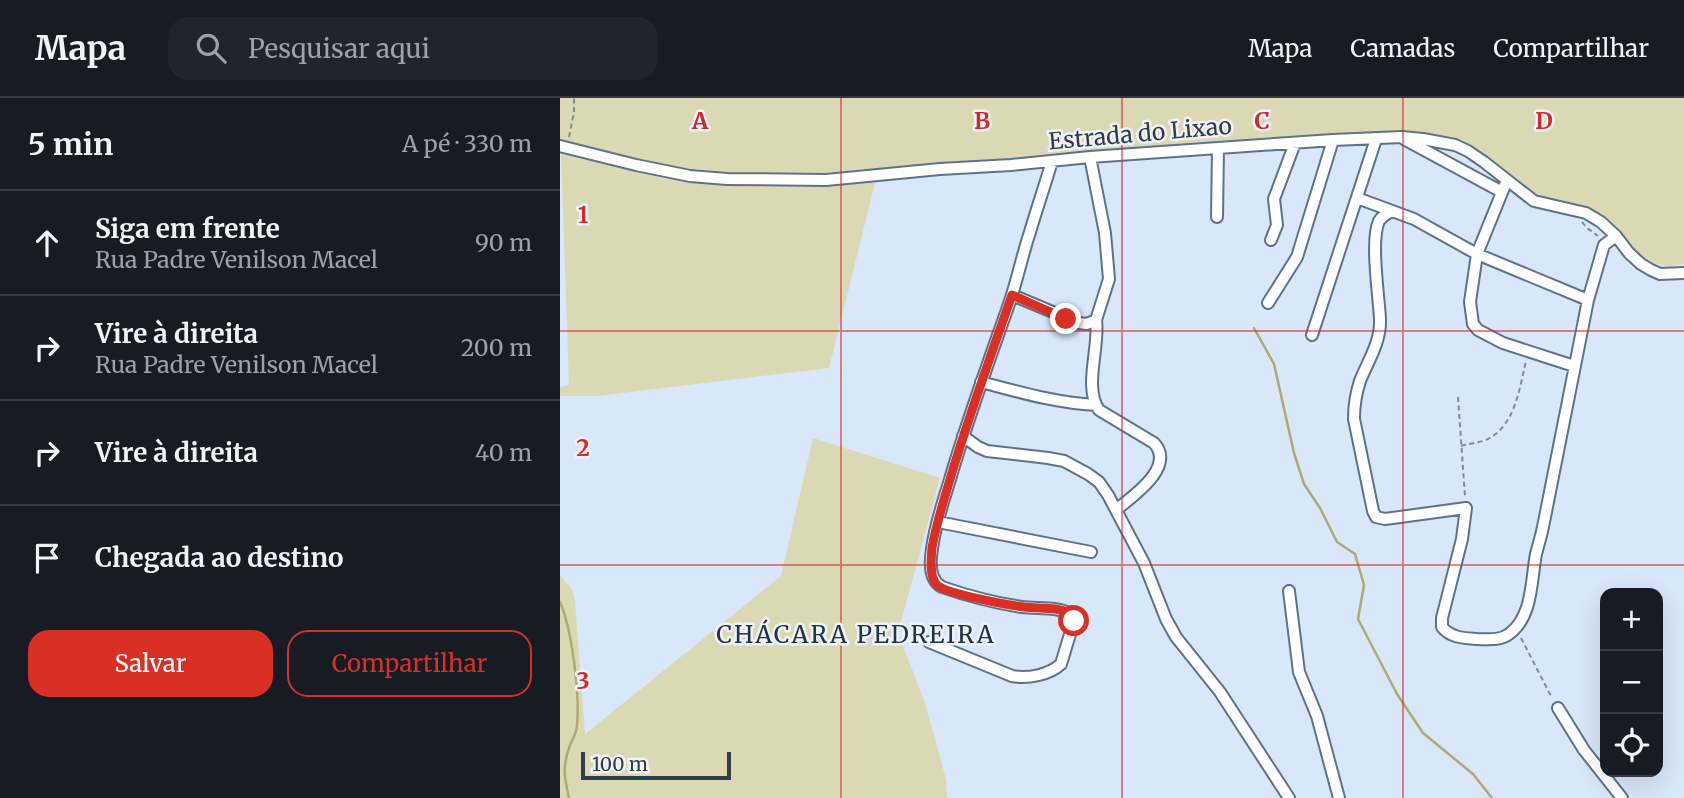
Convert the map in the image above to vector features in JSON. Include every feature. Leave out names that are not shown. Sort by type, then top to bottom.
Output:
[{"type":"street","name":"Estrada do Lixao","points":[[561,146],[679,174],[739,179],[826,180],[1090,157],[1333,140],[1402,137],[1438,141],[1468,151],[1534,201],[1586,212],[1601,222],[1629,253],[1651,270],[1660,274],[1684,273]]},
{"type":"street","points":[[1402,137],[1502,192]]},
{"type":"street","points":[[1311,335],[1376,139]]},
{"type":"street","points":[[1268,303],[1297,257],[1333,140]]},
{"type":"street","points":[[1271,240],[1277,225],[1274,199],[1295,143]]},
{"type":"street","points":[[1217,217],[1218,148]]},
{"type":"street","points":[[1090,157],[1109,269],[1109,279],[1096,320],[1093,360],[1096,405],[1099,410],[1154,443],[1161,453],[1158,466],[1149,481],[1116,510]]},
{"type":"street","points":[[929,642],[1012,676],[1033,677],[1061,664],[1074,621],[1071,614],[1060,609],[1024,607],[990,601],[937,584],[933,579],[931,557],[938,522],[963,436],[1012,295],[1052,161]]},
{"type":"street","points":[[1507,180],[1477,254],[1470,302],[1473,324],[1487,335],[1574,366]]},
{"type":"street","points":[[1357,198],[1413,219],[1477,254],[1588,300]]},
{"type":"street","points":[[1391,211],[1380,219],[1377,228],[1380,332],[1361,379],[1354,419],[1376,517],[1385,519],[1466,508],[1462,539],[1441,618],[1442,627],[1451,635],[1460,638],[1490,639],[1507,636],[1522,619],[1528,604],[1588,300],[1604,245],[1616,236]]},
{"type":"street","points":[[1012,295],[1079,323],[1087,324],[1096,320]]},
{"type":"street","points":[[981,382],[1052,400],[1096,405]]},
{"type":"street","points":[[963,436],[987,451],[1064,461],[1098,482],[1144,563],[1176,637],[1220,692],[1289,798]]},
{"type":"street","points":[[938,522],[1091,552]]},
{"type":"street","points":[[1289,591],[1299,672],[1317,716],[1339,798]]},
{"type":"street","points":[[1558,709],[1584,750],[1622,798]]},
{"type":"path","points":[[561,146],[568,142],[574,112],[573,98]]},
{"type":"path","points":[[1461,446],[1485,440],[1506,424],[1515,405],[1529,352]]},
{"type":"path","points":[[1458,397],[1466,508]]},
{"type":"path","points":[[1516,628],[1558,709]]},
{"type":"shaded area","points":[[560,98],[1684,98],[1684,264],[1668,267],[1652,262],[1629,245],[1619,230],[1592,211],[1538,198],[1463,144],[1439,136],[1412,133],[1312,137],[1049,156],[831,176],[762,175],[670,167],[560,141]]},
{"type":"shaded area","points":[[561,152],[670,178],[702,182],[876,179],[829,368],[597,396],[560,396],[560,387],[569,385]]},
{"type":"shaded area","points":[[813,438],[940,478],[898,633],[925,703],[946,779],[947,798],[560,798],[560,575],[572,589],[575,601],[585,734],[781,576]]},
{"type":"waterway","points":[[1254,328],[1274,364],[1294,453],[1304,484],[1337,542],[1355,554],[1364,585],[1358,619],[1397,694],[1423,733],[1473,774],[1492,798]]},
{"type":"waterway","points":[[560,602],[574,662],[578,712],[577,728],[565,766],[569,798]]},
{"type":"district","name":"CHÁCARA PEDREIRA","points":[[856,634]]},
{"type":"route","points":[[1066,319],[1012,295],[959,450],[934,538],[931,569],[933,579],[942,587],[990,601],[1024,607],[1060,609],[1071,614],[1074,621]]}]
